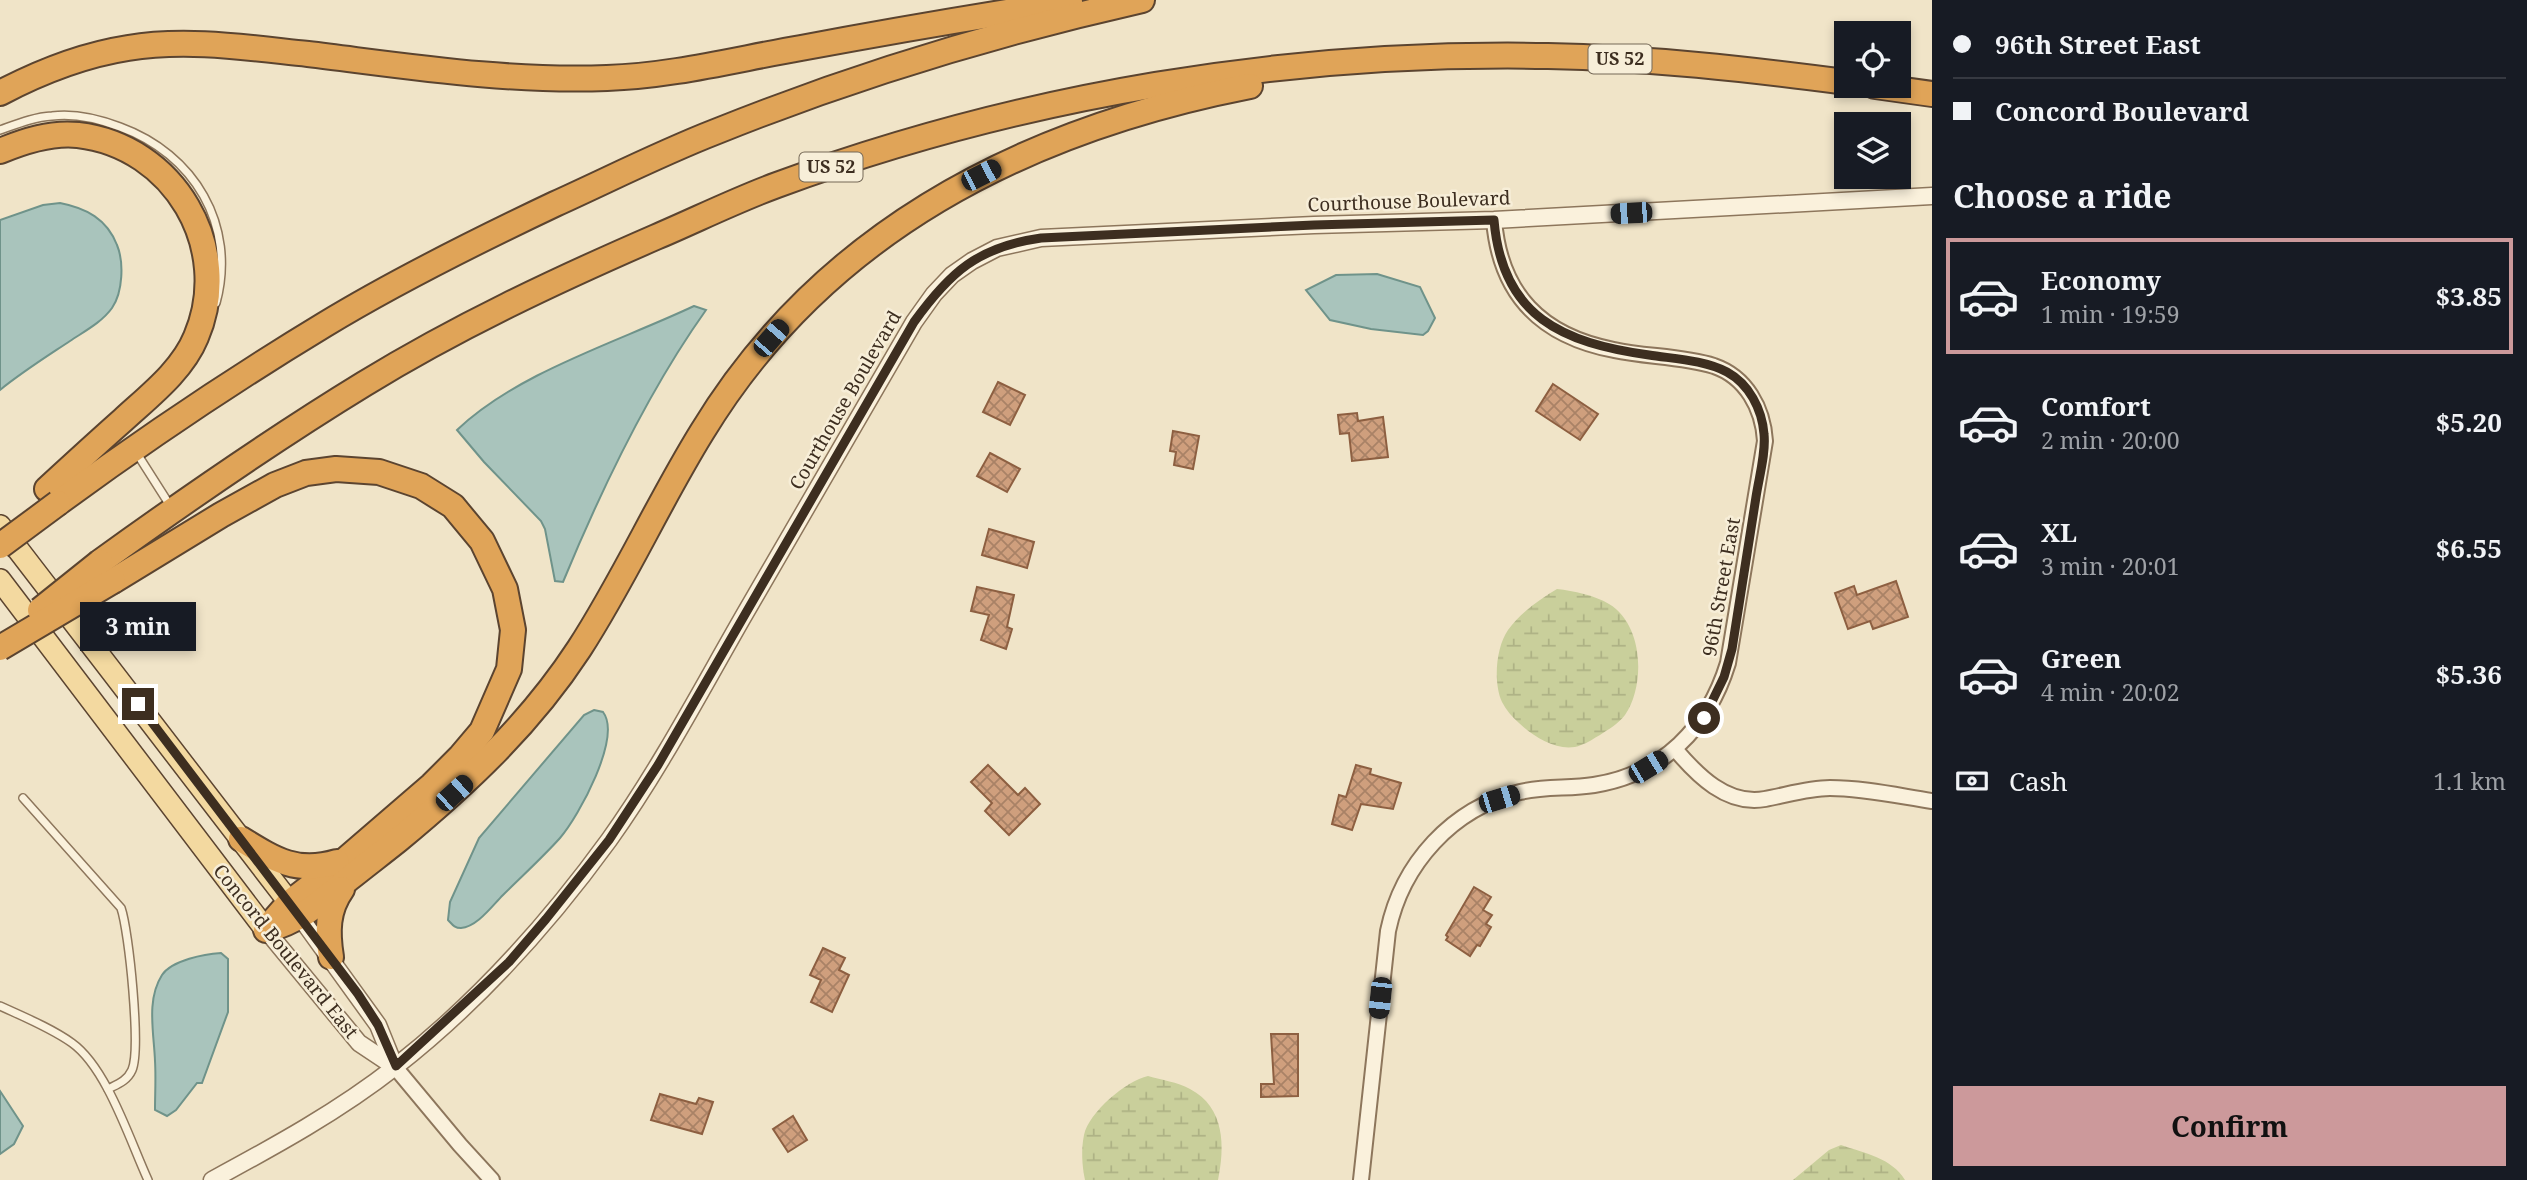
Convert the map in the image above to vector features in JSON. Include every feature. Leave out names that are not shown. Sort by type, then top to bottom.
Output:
[{"type":"highway","points":[[0,93],[68,63],[101,53],[130,47],[178,44],[285,52],[503,77],[556,80],[611,78],[681,70],[1082,0]]},
{"type":"highway","points":[[0,534],[52,496],[134,449],[325,324],[512,225],[711,133],[880,71],[971,43],[1142,0]]},
{"type":"highway","name":"US 52","points":[[0,646],[107,571],[173,510],[365,383],[451,335],[616,254],[772,187],[841,163],[943,132],[1074,100],[1228,75],[1392,60],[1489,56],[1617,58],[1755,70],[1834,80]]},
{"type":"highway","points":[[266,930],[277,915],[295,910],[437,807],[487,763],[533,710],[579,650],[703,430],[743,372],[826,281],[870,246],[917,211],[964,184],[1016,158],[1079,133],[1135,115],[1233,90],[1392,60]]},
{"type":"highway","points":[[1911,91],[1932,94]]},
{"type":"highway","points":[[0,151],[39,138],[59,135],[93,138],[130,150],[160,171],[175,186],[190,208],[200,230],[209,272],[203,319],[184,359],[0,546]]},
{"type":"highway","points":[[107,571],[275,485],[306,473],[336,469],[379,472],[422,486],[453,506],[482,541],[505,589],[513,630],[509,669],[481,730],[460,757],[348,869],[330,912],[328,940],[331,957]]},
{"type":"highway","points":[[241,839],[277,860],[300,867],[348,869]]},
{"type":"main road","name":"Concord Boulevard East","points":[[0,526],[295,910]]},
{"type":"main road","name":"Concord Boulevard East","points":[[0,580],[266,930]]},
{"type":"street","name":"Courthouse Boulevard","points":[[212,1180],[348,1100],[396,1066],[509,962],[546,919],[609,840],[658,765],[914,322],[952,275],[997,248],[1041,238],[1314,225],[1494,220],[1932,196]]},
{"type":"street","name":"96th Street East","points":[[1361,1180],[1388,931],[1398,898],[1413,868],[1422,855],[1458,821],[1499,799],[1532,790],[1592,785],[1619,779],[1648,767],[1675,749],[1704,718],[1730,656],[1765,441],[1757,405],[1740,382],[1714,367],[1592,345],[1567,335],[1544,321],[1522,300],[1510,283],[1496,245],[1494,220]]},
{"type":"street","points":[[1675,749],[1698,776],[1709,784],[1749,799],[1761,800],[1830,788],[1932,801]]},
{"type":"street","name":"Concord Boulevard East","points":[[295,910],[378,1025],[396,1066]]},
{"type":"street","name":"Concord Boulevard East","points":[[266,930],[359,1043],[396,1066]]},
{"type":"street","points":[[396,1066],[492,1180]]},
{"type":"lane","points":[[0,130],[52,116],[80,116],[107,122],[135,133],[157,144],[177,160],[192,177],[214,218],[221,248],[219,290],[213,315]]},
{"type":"lane","points":[[184,359],[204,336],[208,325]]},
{"type":"lane","points":[[134,449],[173,510]]},
{"type":"lane","points":[[23,798],[121,908],[126,923],[135,1059],[132,1071],[125,1081],[108,1089]]},
{"type":"lane","points":[[0,1006],[72,1043],[89,1059],[108,1089],[148,1180]]},
{"type":"green space","points":[[1557,589],[1577,592],[1609,604],[1629,625],[1638,655],[1636,687],[1625,715],[1600,735],[1573,747],[1548,743],[1525,728],[1505,708],[1497,685],[1498,655],[1508,630],[1531,607]]},
{"type":"green space","points":[[1148,1076],[1190,1089],[1210,1106],[1220,1129],[1222,1154],[1218,1180],[1085,1180],[1082,1152],[1087,1126],[1119,1091]]},
{"type":"green space","points":[[1841,1145],[1885,1161],[1905,1180],[1793,1180],[1829,1150]]},
{"type":"water","points":[[60,203],[94,216],[113,236],[121,260],[116,301],[98,322],[0,390],[0,220],[43,205]]},
{"type":"water","points":[[1377,274],[1420,287],[1435,318],[1428,331],[1423,335],[1371,329],[1330,320],[1306,290],[1336,275]]},
{"type":"water","points":[[694,306],[706,310],[665,373],[627,442],[563,582],[555,581],[541,521],[457,430],[482,409],[539,375]]},
{"type":"water","points":[[594,710],[603,712],[607,724],[607,739],[596,776],[577,813],[560,838],[484,915],[467,927],[455,927],[448,920],[450,902],[479,838],[584,715]]},
{"type":"water","points":[[221,953],[228,959],[228,1012],[202,1083],[197,1083],[176,1110],[167,1116],[155,1110],[152,1006],[157,985],[162,975],[173,965],[198,956]]},
{"type":"water","points":[[0,1091],[23,1126],[14,1144],[0,1154]]},
{"type":"building","points":[[998,382],[1025,395],[1010,425],[983,412]]},
{"type":"building","points":[[1553,384],[1598,414],[1580,440],[1536,411]]},
{"type":"building","points":[[1357,413],[1358,421],[1383,417],[1388,457],[1352,461],[1349,433],[1340,434],[1338,415]]},
{"type":"building","points":[[1173,431],[1199,436],[1193,469],[1174,465],[1176,452],[1170,451]]},
{"type":"building","points":[[990,453],[1020,469],[1007,492],[977,476]]},
{"type":"building","points":[[989,529],[1034,542],[1027,568],[982,555]]},
{"type":"building","points":[[1896,581],[1908,617],[1873,629],[1870,621],[1848,629],[1835,593],[1854,586],[1857,595]]},
{"type":"building","points":[[977,587],[1014,595],[1007,627],[1012,629],[1006,649],[981,640],[989,615],[971,611]]},
{"type":"building","points":[[988,765],[1018,795],[1025,788],[1040,804],[1009,835],[985,811],[992,803],[971,782]]},
{"type":"building","points":[[1356,765],[1371,769],[1370,774],[1401,783],[1393,809],[1361,804],[1352,830],[1332,824],[1339,795],[1346,797]]},
{"type":"building","points":[[1474,887],[1491,897],[1483,910],[1492,915],[1486,924],[1491,927],[1480,946],[1477,945],[1470,956],[1446,940],[1446,935]]},
{"type":"building","points":[[823,948],[845,958],[839,970],[849,975],[832,1012],[811,1002],[821,980],[810,975]]},
{"type":"building","points":[[1271,1034],[1298,1034],[1298,1096],[1261,1097],[1261,1084],[1274,1084]]},
{"type":"building","points":[[660,1094],[696,1104],[699,1098],[713,1102],[702,1134],[651,1120]]},
{"type":"building","points":[[793,1116],[807,1140],[788,1152],[773,1129]]},
{"type":"route","points":[[138,704],[358,994],[378,1025],[396,1066],[509,962],[609,840],[658,765],[914,322],[952,275],[997,248],[1041,238],[1314,225],[1494,220],[1496,245],[1510,283],[1516,294],[1544,321],[1567,335],[1592,345],[1714,367],[1740,382],[1757,405],[1765,441],[1732,649],[1724,677],[1704,718]]}]
